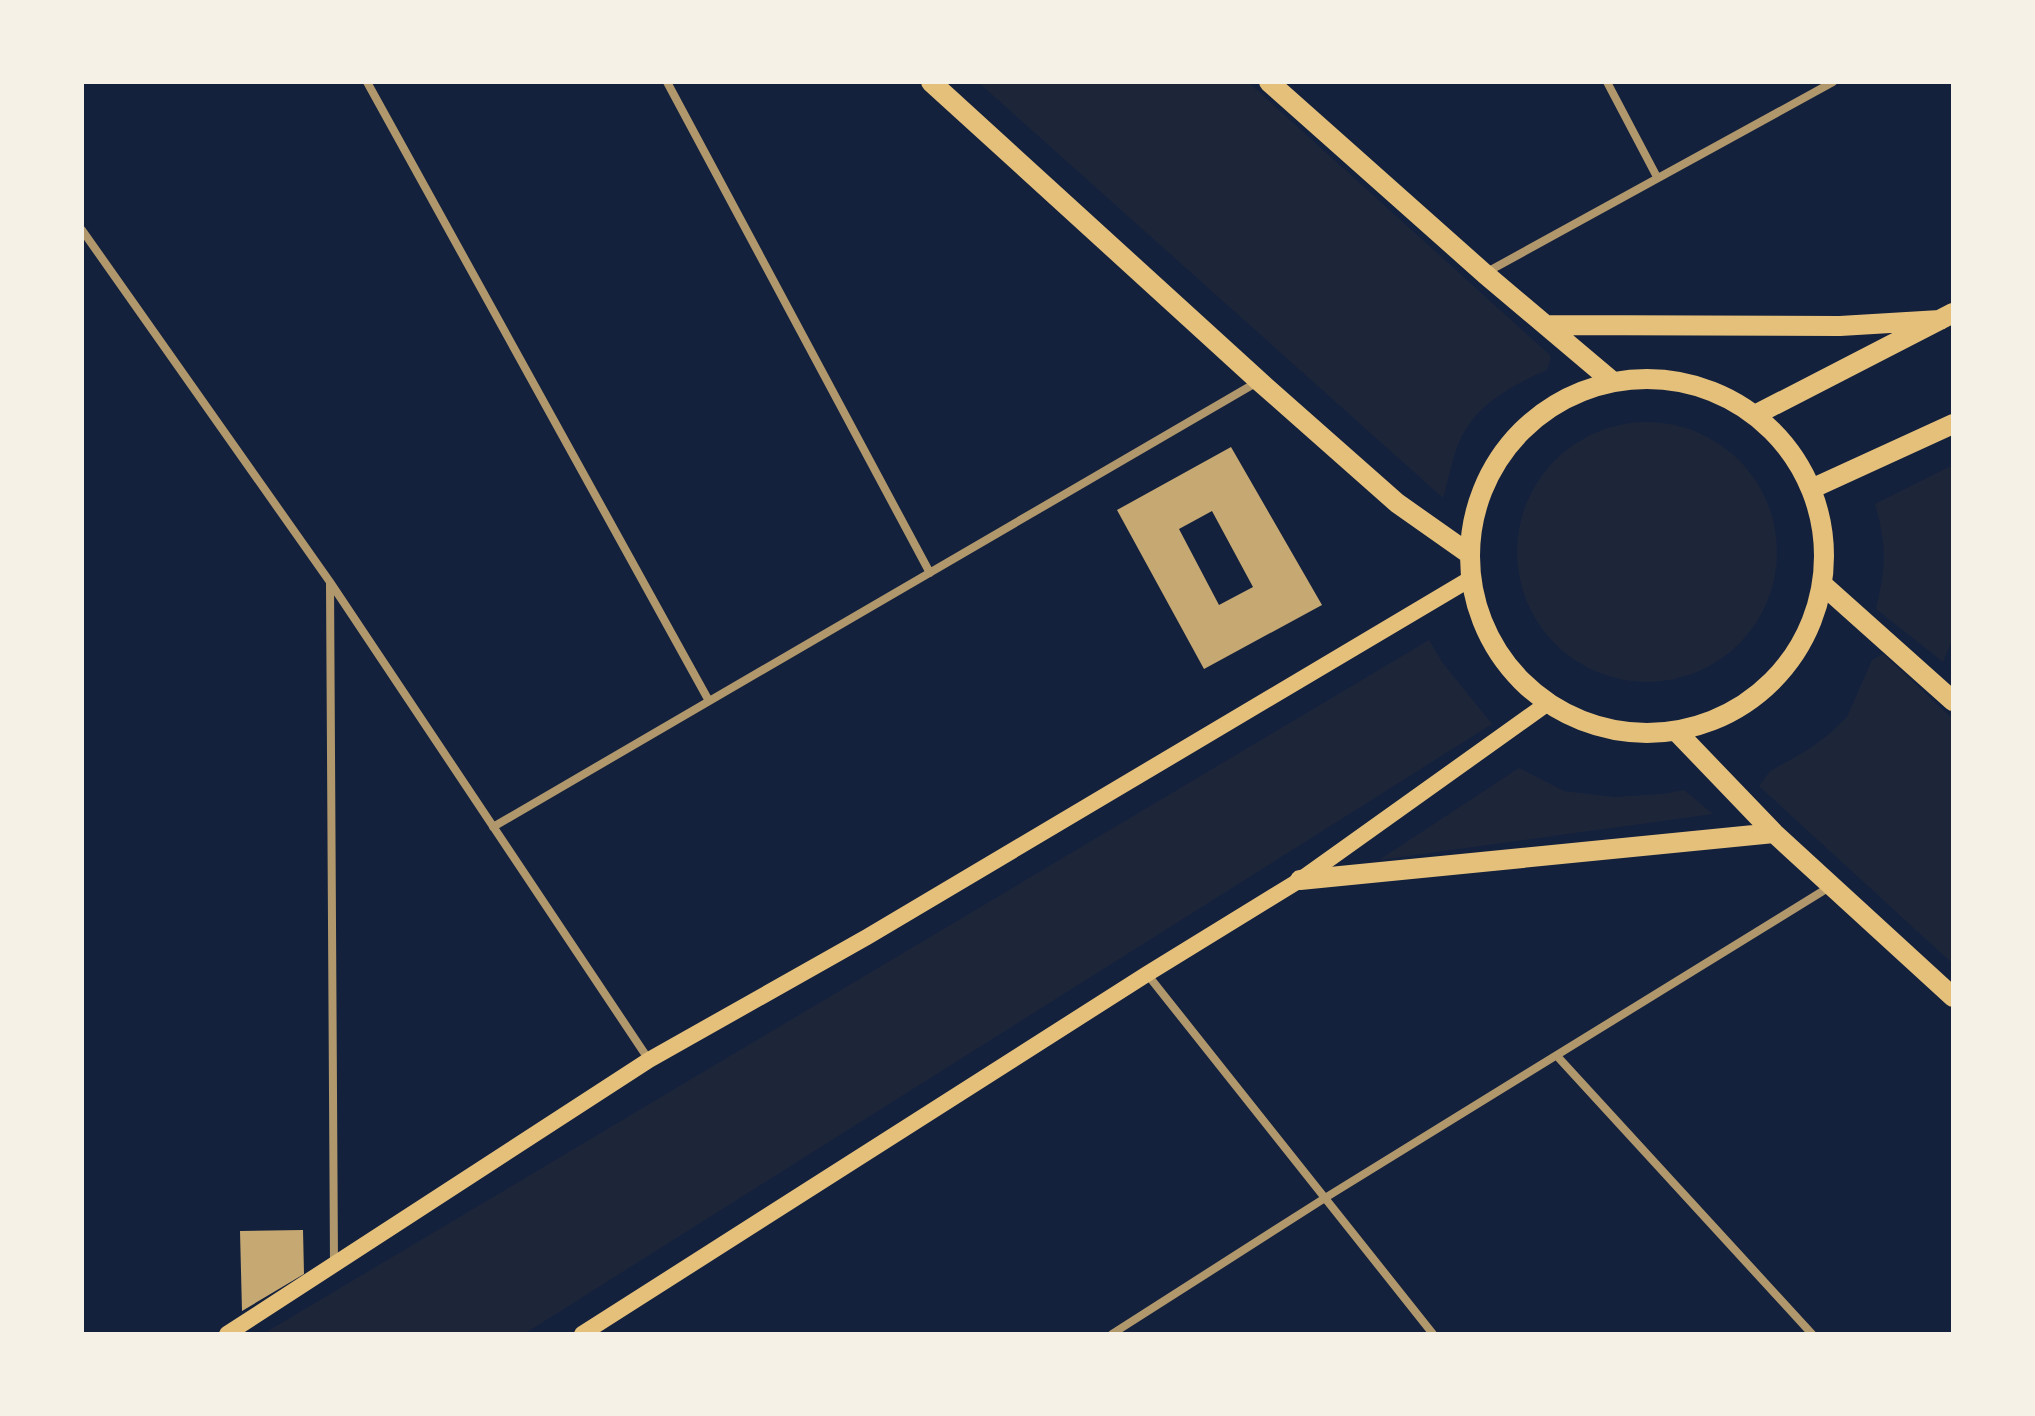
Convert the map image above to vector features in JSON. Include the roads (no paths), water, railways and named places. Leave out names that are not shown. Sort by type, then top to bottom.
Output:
[{"type":"main road","points":[[931,82],[1397,503],[1468,553]]},
{"type":"main road","points":[[1269,82],[1485,274],[1613,382]]},
{"type":"main road","points":[[1546,325],[1840,326],[1946,316]]},
{"type":"main road","points":[[1755,415],[1946,316]]},
{"type":"main road","points":[[1650,379],[1687,383],[1723,396],[1755,415],[1788,448],[1811,489],[1822,526],[1825,564],[1814,616],[1800,645],[1781,672],[1757,695],[1729,713],[1676,731],[1643,733],[1609,729],[1577,719],[1548,703],[1519,679],[1495,650],[1479,615],[1470,579],[1468,553],[1474,511],[1489,474],[1511,441],[1540,414],[1575,394],[1613,382],[1650,379]]},
{"type":"main road","points":[[1811,489],[1953,424]]},
{"type":"main road","points":[[227,1334],[649,1060],[867,937],[1470,579]]},
{"type":"main road","points":[[1822,584],[1953,701]]},
{"type":"main road","points":[[582,1334],[1300,880],[1548,703]]},
{"type":"main road","points":[[1676,731],[1774,833],[1953,997]]},
{"type":"main road","points":[[1300,880],[1774,833]]},
{"type":"street","points":[[367,82],[709,701]]},
{"type":"street","points":[[667,82],[930,573]]},
{"type":"street","points":[[1607,82],[1657,177]]},
{"type":"street","points":[[1485,274],[1833,82]]},
{"type":"street","points":[[82,230],[86,244],[330,582],[649,1060]]},
{"type":"street","points":[[493,827],[1259,381]]},
{"type":"street","points":[[330,582],[334,1263]]},
{"type":"street","points":[[1112,1334],[1325,1198],[1832,886]]},
{"type":"street","points":[[1147,974],[1433,1334]]},
{"type":"street","points":[[1557,1056],[1812,1334]]}]
